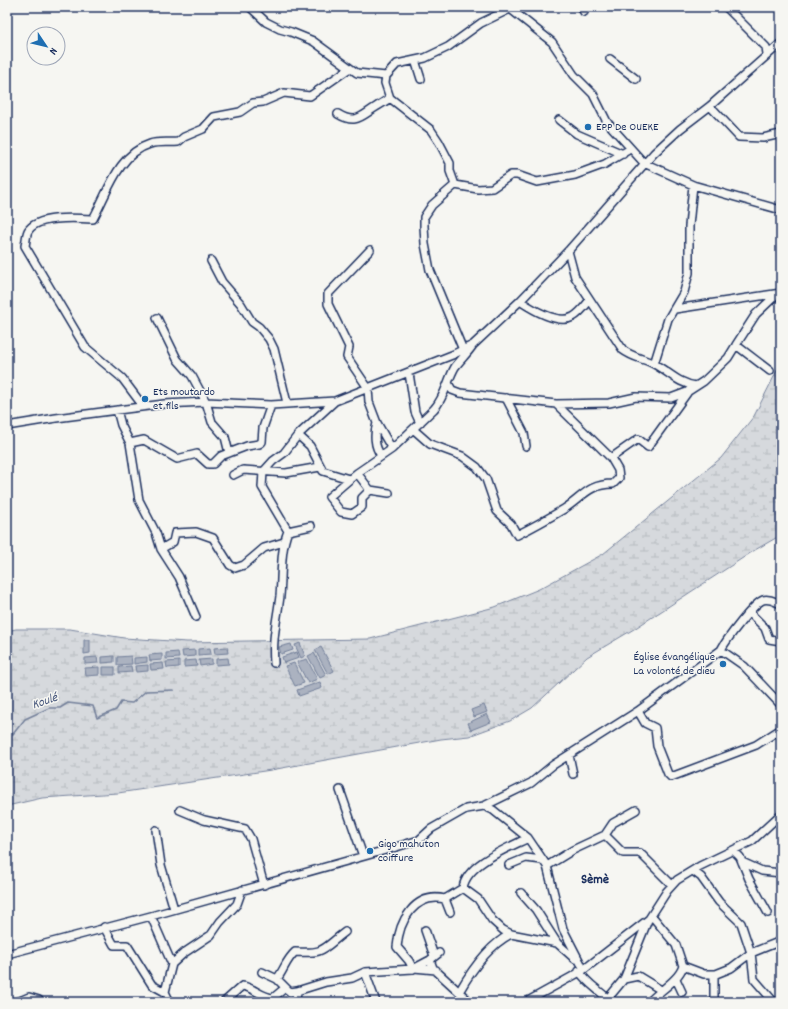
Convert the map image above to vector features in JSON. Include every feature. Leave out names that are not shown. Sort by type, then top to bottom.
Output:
[{"type":"street","points":[[250,7],[266,22],[280,29],[313,41],[357,73],[386,76]]},
{"type":"street","points":[[726,7],[766,47],[767,54]]},
{"type":"street","points":[[455,185],[450,171],[450,163],[431,130],[390,98],[385,83],[386,76],[397,64],[425,58],[448,47],[481,23],[511,8],[552,42],[574,75],[593,94],[607,122],[644,163],[693,185],[781,210]]},
{"type":"street","points":[[370,490],[362,498],[362,507],[356,513],[342,513],[329,497],[357,473],[381,455],[392,449],[440,402],[456,366],[473,345],[520,301],[568,251],[644,163],[680,129],[710,106],[781,43]]},
{"type":"street","points":[[610,59],[636,79]]},
{"type":"street","points":[[415,60],[421,79]]},
{"type":"street","points":[[143,406],[122,378],[85,347],[25,246],[28,231],[35,223],[63,218],[93,219],[109,185],[130,154],[151,144],[178,142],[184,137],[203,129],[214,117],[240,112],[252,103],[263,102],[284,93],[310,96],[350,68]]},
{"type":"street","points":[[338,114],[349,120],[364,116],[390,98]]},
{"type":"street","points":[[710,106],[739,137],[763,138],[781,134]]},
{"type":"street","points":[[559,120],[577,134],[623,154]]},
{"type":"street","points":[[455,185],[478,189],[492,188],[511,175],[537,182],[591,170],[630,149]]},
{"type":"street","points":[[455,185],[432,205],[424,217],[425,244],[430,270],[463,350]]},
{"type":"street","points":[[654,364],[668,319],[684,292],[689,273],[693,185]]},
{"type":"street","points":[[370,250],[328,294],[328,304],[349,347],[347,357],[368,388],[369,402],[377,423],[392,449]]},
{"type":"street","points":[[568,251],[575,277],[589,301],[623,350],[628,354],[654,364],[686,385],[696,386]]},
{"type":"street","points":[[212,261],[222,282],[241,304],[252,322],[269,339],[274,349],[287,403]]},
{"type":"street","points":[[675,308],[737,298],[778,294]]},
{"type":"street","points":[[611,458],[638,439],[648,447],[688,392],[704,381],[728,358],[756,314],[778,294]]},
{"type":"street","points":[[520,301],[537,312],[565,318],[573,317],[589,301]]},
{"type":"street","points":[[157,318],[177,359],[192,376],[206,402],[212,422],[225,438],[229,453]]},
{"type":"street","points":[[7,426],[143,406],[206,402],[271,405],[335,401],[409,373],[473,345]]},
{"type":"street","points":[[736,345],[770,371]]},
{"type":"street","points":[[409,373],[415,412],[420,423]]},
{"type":"street","points":[[448,383],[453,391],[556,404],[609,403],[636,397],[671,398],[688,392]]},
{"type":"street","points":[[506,398],[524,433],[526,446]]},
{"type":"street","points":[[288,531],[262,487],[263,472],[273,461],[284,453],[298,435],[335,401]]},
{"type":"street","points":[[413,429],[430,444],[466,458],[477,467],[486,479],[496,511],[511,524],[517,535],[564,509],[584,493],[605,483],[616,483],[619,474],[611,458],[556,404]]},
{"type":"street","points":[[130,443],[144,440],[150,442],[169,456],[177,459],[186,458],[197,454],[208,464],[213,464],[218,457],[247,446],[255,446],[262,442],[263,428],[271,405]]},
{"type":"street","points":[[117,410],[121,425],[130,443],[139,500],[156,533],[161,548],[179,577],[196,617]]},
{"type":"street","points":[[377,423],[375,432],[376,447],[381,455]]},
{"type":"street","points":[[298,435],[310,446],[322,471],[350,479]]},
{"type":"street","points":[[233,475],[243,470],[286,473],[320,467]]},
{"type":"street","points":[[357,473],[370,490],[389,493]]},
{"type":"street","points":[[288,531],[311,526]]},
{"type":"street","points":[[274,663],[273,640],[280,596],[284,542],[288,531]]},
{"type":"street","points":[[161,548],[173,542],[175,533],[196,532],[213,538],[230,565],[235,568],[244,565],[264,548],[284,542]]},
{"type":"street","points":[[484,806],[531,783],[569,755],[638,711],[721,650],[740,623],[758,603],[765,600],[771,600],[781,604]]},
{"type":"street","points":[[750,613],[765,628],[769,639],[781,641]]},
{"type":"street","points":[[721,650],[744,666],[781,706]]},
{"type":"street","points":[[638,711],[645,723],[655,728],[657,746],[671,777],[756,745],[781,729]]},
{"type":"street","points":[[569,755],[573,774]]},
{"type":"street","points":[[340,790],[363,856]]},
{"type":"street","points":[[7,954],[104,927],[152,916],[419,840],[431,829],[455,814],[474,806],[484,806],[493,810],[528,838],[537,848],[542,860],[547,866],[563,929],[585,980],[608,1001],[624,979],[630,968],[650,918],[672,885],[700,866],[734,851],[752,841],[781,814]]},
{"type":"street","points":[[180,810],[204,820],[245,829],[251,839],[264,885]]},
{"type":"street","points":[[547,866],[569,852],[605,835],[613,823],[636,810]]},
{"type":"street","points":[[156,830],[161,865],[174,909]]},
{"type":"street","points":[[605,835],[623,853],[640,853],[672,885]]},
{"type":"street","points":[[413,969],[409,961],[397,947],[406,916],[415,905],[435,898],[445,899],[463,888],[469,874],[480,863],[528,838]]},
{"type":"street","points":[[734,851],[742,862],[749,879],[768,913]]},
{"type":"street","points":[[509,865],[526,858],[542,860]]},
{"type":"street","points":[[742,862],[762,870],[781,873]]},
{"type":"street","points":[[693,871],[701,877],[719,902],[742,923],[751,953],[754,979],[774,1002]]},
{"type":"street","points":[[463,888],[478,899],[496,924],[512,934],[557,943]]},
{"type":"street","points":[[165,992],[172,964],[184,952],[212,935],[220,922],[237,904],[242,890]]},
{"type":"street","points":[[521,893],[536,910],[557,943],[580,969]]},
{"type":"street","points":[[445,899],[450,912]]},
{"type":"street","points":[[152,916],[172,964]]},
{"type":"street","points":[[526,1002],[580,969],[650,918]]},
{"type":"street","points":[[649,1002],[661,990],[676,979],[683,966],[676,945],[650,918]]},
{"type":"street","points":[[104,927],[114,945],[127,945],[152,985],[165,992],[170,1002]]},
{"type":"street","points":[[425,930],[434,957],[436,970],[470,1002]]},
{"type":"street","points":[[277,979],[284,970],[286,961],[294,953],[317,952],[327,947],[345,932]]},
{"type":"street","points":[[459,992],[484,958],[504,938],[512,934]]},
{"type":"street","points":[[683,966],[704,974],[714,974],[732,968],[751,953],[781,941]]},
{"type":"street","points":[[413,969],[434,957]]},
{"type":"street","points":[[630,968],[638,976],[661,990]]},
{"type":"street","points":[[224,1002],[242,986],[247,986],[270,998],[273,998],[291,990],[352,978],[365,972],[413,969],[436,970]]},
{"type":"street","points":[[262,972],[277,979],[291,990],[296,1002]]},
{"type":"street","points":[[365,972],[376,1002]]},
{"type":"street","points":[[714,974],[714,1002]]},
{"type":"street","points":[[624,979],[638,976]]},
{"type":"street","points":[[352,978],[367,980]]},
{"type":"street","points":[[676,979],[682,992]]},
{"type":"street","points":[[291,990],[292,1002]]},
{"type":"street","points":[[17,1002],[29,997],[39,1000]]},
{"type":"green space","points":[[781,363],[781,535],[755,550],[634,629],[587,657],[532,708],[510,721],[469,736],[441,739],[271,770],[118,793],[42,798],[7,806],[7,631],[16,629],[70,629],[124,638],[187,642],[370,639],[495,607],[539,589],[603,554],[721,458],[754,416]]},
{"type":"shaded area","points":[[84,640],[90,640],[90,653],[84,654]]},
{"type":"shaded area","points":[[300,643],[305,656],[301,658],[295,645]]},
{"type":"shaded area","points":[[291,644],[293,650],[281,654],[279,647]]},
{"type":"shaded area","points":[[227,647],[228,653],[215,654],[214,648]]},
{"type":"shaded area","points":[[321,647],[334,671],[328,674],[315,650]]},
{"type":"shaded area","points":[[210,648],[211,654],[198,655],[198,649]]},
{"type":"shaded area","points":[[195,650],[195,656],[183,657],[182,651]]},
{"type":"shaded area","points":[[178,652],[179,658],[166,659],[166,653]]},
{"type":"shaded area","points":[[297,652],[299,658],[284,663],[282,657]]},
{"type":"shaded area","points":[[314,653],[326,675],[320,678],[308,656]]},
{"type":"shaded area","points":[[162,654],[162,660],[150,661],[149,655]]},
{"type":"shaded area","points":[[114,656],[114,662],[102,663],[102,657]]},
{"type":"shaded area","points":[[131,656],[132,664],[117,665],[117,657]]},
{"type":"shaded area","points":[[97,657],[98,663],[85,664],[85,658]]},
{"type":"shaded area","points":[[147,657],[147,662],[134,664],[134,658]]},
{"type":"shaded area","points":[[228,658],[229,664],[216,665],[216,659]]},
{"type":"shaded area","points":[[212,659],[212,664],[200,666],[199,660]]},
{"type":"shaded area","points":[[307,659],[317,679],[308,683],[297,662]]},
{"type":"shaded area","points":[[196,660],[197,666],[184,667],[184,661]]},
{"type":"shaded area","points":[[179,661],[179,667],[167,668],[166,662]]},
{"type":"shaded area","points":[[163,663],[164,669],[151,670],[150,664]]},
{"type":"shaded area","points":[[294,663],[304,683],[295,686],[285,666]]},
{"type":"shaded area","points":[[148,665],[148,671],[136,672],[135,666]]},
{"type":"shaded area","points":[[131,666],[132,672],[119,673],[119,667]]},
{"type":"shaded area","points":[[99,667],[99,675],[86,676],[85,668]]},
{"type":"shaded area","points":[[103,667],[115,667],[115,675],[103,675]]},
{"type":"shaded area","points":[[320,682],[322,688],[299,696],[297,690]]},
{"type":"shaded area","points":[[484,705],[487,712],[474,717],[471,710]]},
{"type":"shaded area","points":[[487,714],[491,722],[471,730],[468,723]]},
{"type":"waterway","name":"Koulé","points":[[7,733],[13,734],[25,719],[49,708],[60,708],[68,703],[93,706],[97,718],[116,710],[121,702],[132,703],[146,691],[174,690]]},
{"type":"place","name":"EPP De OUEKE","points":[[588,127]]},
{"type":"place","name":"Ets moutardo et fils","points":[[145,399]]},
{"type":"place","name":"Église évangélique La volonté de dieu","points":[[723,664]]},
{"type":"place","name":"Gigo mahuton coiffure","points":[[370,851]]},
{"type":"district","name":"Sèmè","points":[[595,880]]}]
